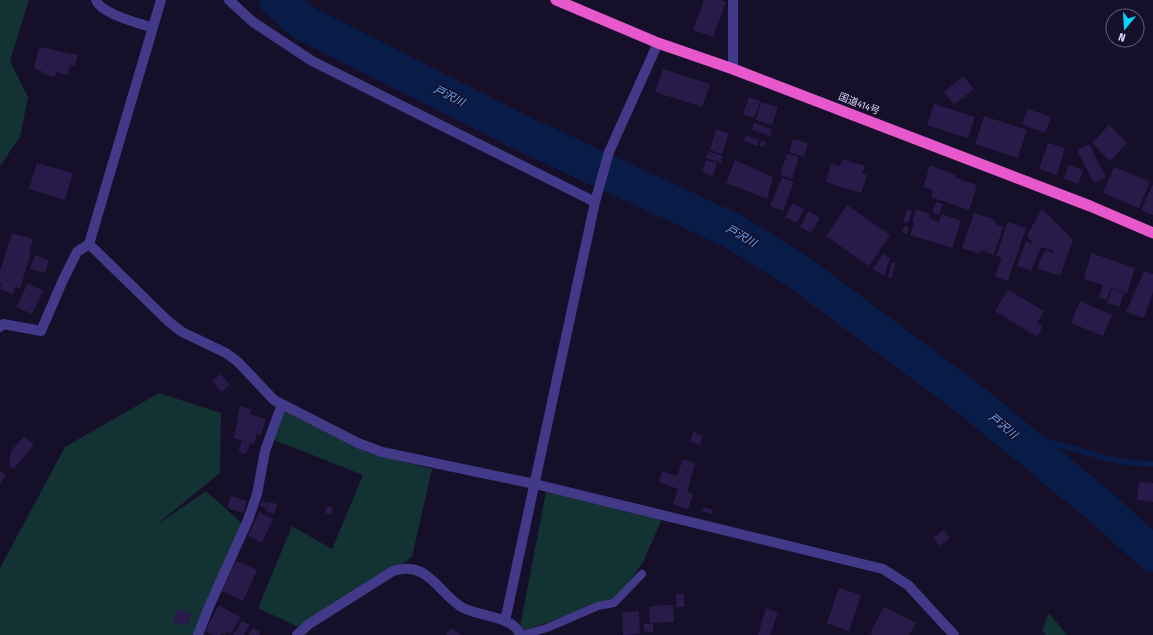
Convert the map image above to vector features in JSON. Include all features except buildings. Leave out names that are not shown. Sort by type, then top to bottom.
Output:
[{"type":"highway","name":"国道414号","points":[[556,0],[658,43],[733,69],[1090,206],[1153,233]]},
{"type":"street","points":[[96,0],[100,7],[106,10],[154,28]]},
{"type":"street","points":[[0,327],[3,324],[40,330],[77,252],[90,244],[161,0]]},
{"type":"street","points":[[229,0],[253,22],[312,61],[595,202]]},
{"type":"street","points":[[733,0],[733,69]]},
{"type":"street","points":[[505,621],[595,202],[609,152],[658,43]]},
{"type":"street","points":[[90,244],[168,321],[192,338],[226,353],[238,362],[274,400],[358,443],[382,452],[534,484],[884,569],[908,585],[954,635]]},
{"type":"street","points":[[198,635],[208,608],[248,520],[257,494],[265,451],[282,404]]},
{"type":"street","points":[[297,635],[309,624],[393,571],[402,568],[409,568],[426,575],[460,606],[470,612],[505,621],[514,627],[521,635]]},
{"type":"lane","points":[[521,635],[547,628],[598,606],[614,603],[642,574]]},
{"type":"green space","points":[[0,0],[29,0],[10,61],[28,97],[20,137],[0,166]]},
{"type":"green space","points":[[159,393],[221,413],[220,473],[155,526],[206,491],[245,526],[201,635],[0,635],[0,568],[65,447]]},
{"type":"green space","points":[[282,404],[368,453],[432,469],[412,557],[376,583],[298,627],[258,608],[292,526],[332,549],[363,475],[272,439]]},
{"type":"green space","points":[[546,492],[664,515],[643,562],[616,602],[603,604],[519,632]]},
{"type":"green space","points":[[1049,613],[1067,635],[1046,635],[1042,630]]},
{"type":"waterway","name":"戸沢川","points":[[277,0],[304,23],[526,135],[733,231],[797,271],[973,402],[1102,508],[1153,554]]},
{"type":"waterway","points":[[1018,440],[1039,440],[1124,462],[1153,464]]}]
